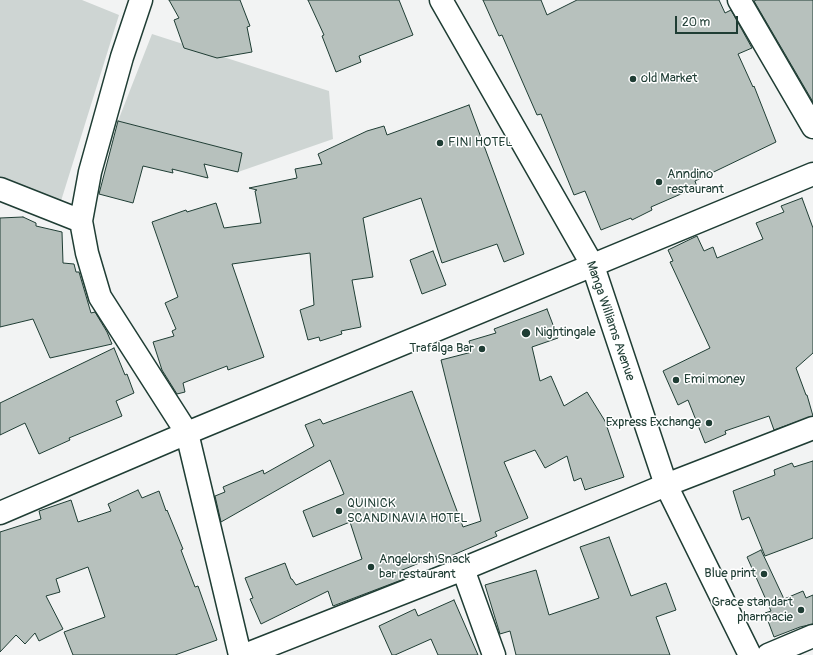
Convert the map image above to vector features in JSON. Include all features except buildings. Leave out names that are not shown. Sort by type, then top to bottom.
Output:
[{"type":"street","points":[[141,0],[122,57],[90,172],[81,221],[87,253],[100,297],[187,433],[240,655]]},
{"type":"street","name":"Manga Williams Avenue","points":[[441,0],[593,266],[666,485],[750,655]]},
{"type":"street","points":[[739,0],[813,127]]},
{"type":"street","points":[[0,513],[187,433],[813,174]]},
{"type":"street","points":[[0,190],[81,221]]},
{"type":"street","points":[[245,655],[463,569],[666,485],[813,428]]},
{"type":"street","points":[[463,569],[494,655]]},
{"type":"street","points":[[768,655],[813,636]]},
{"type":"shaded area","points":[[0,0],[82,0],[119,15],[61,201],[0,177]]},
{"type":"shaded area","points":[[152,34],[329,91],[333,139],[238,172],[242,153],[118,121]]},
{"type":"place","name":"old Market","points":[[633,79]]},
{"type":"place","name":"FINI HOTEL","points":[[440,143]]},
{"type":"place","name":"Anndino restaurant","points":[[659,182]]},
{"type":"place","name":"Nightingale","points":[[526,333]]},
{"type":"place","name":"Trafalga Bar","points":[[482,349]]},
{"type":"place","name":"Emi money","points":[[676,380]]},
{"type":"place","name":"Express Exchange","points":[[709,423]]},
{"type":"place","name":"QUINICK SCANDINAVIA HOTEL","points":[[339,511]]},
{"type":"place","name":"Angelorsh Snack bar restaurant","points":[[371,567]]},
{"type":"place","name":"Blue print","points":[[764,574]]},
{"type":"place","name":"Grace standart pharmacie","points":[[801,610]]}]
